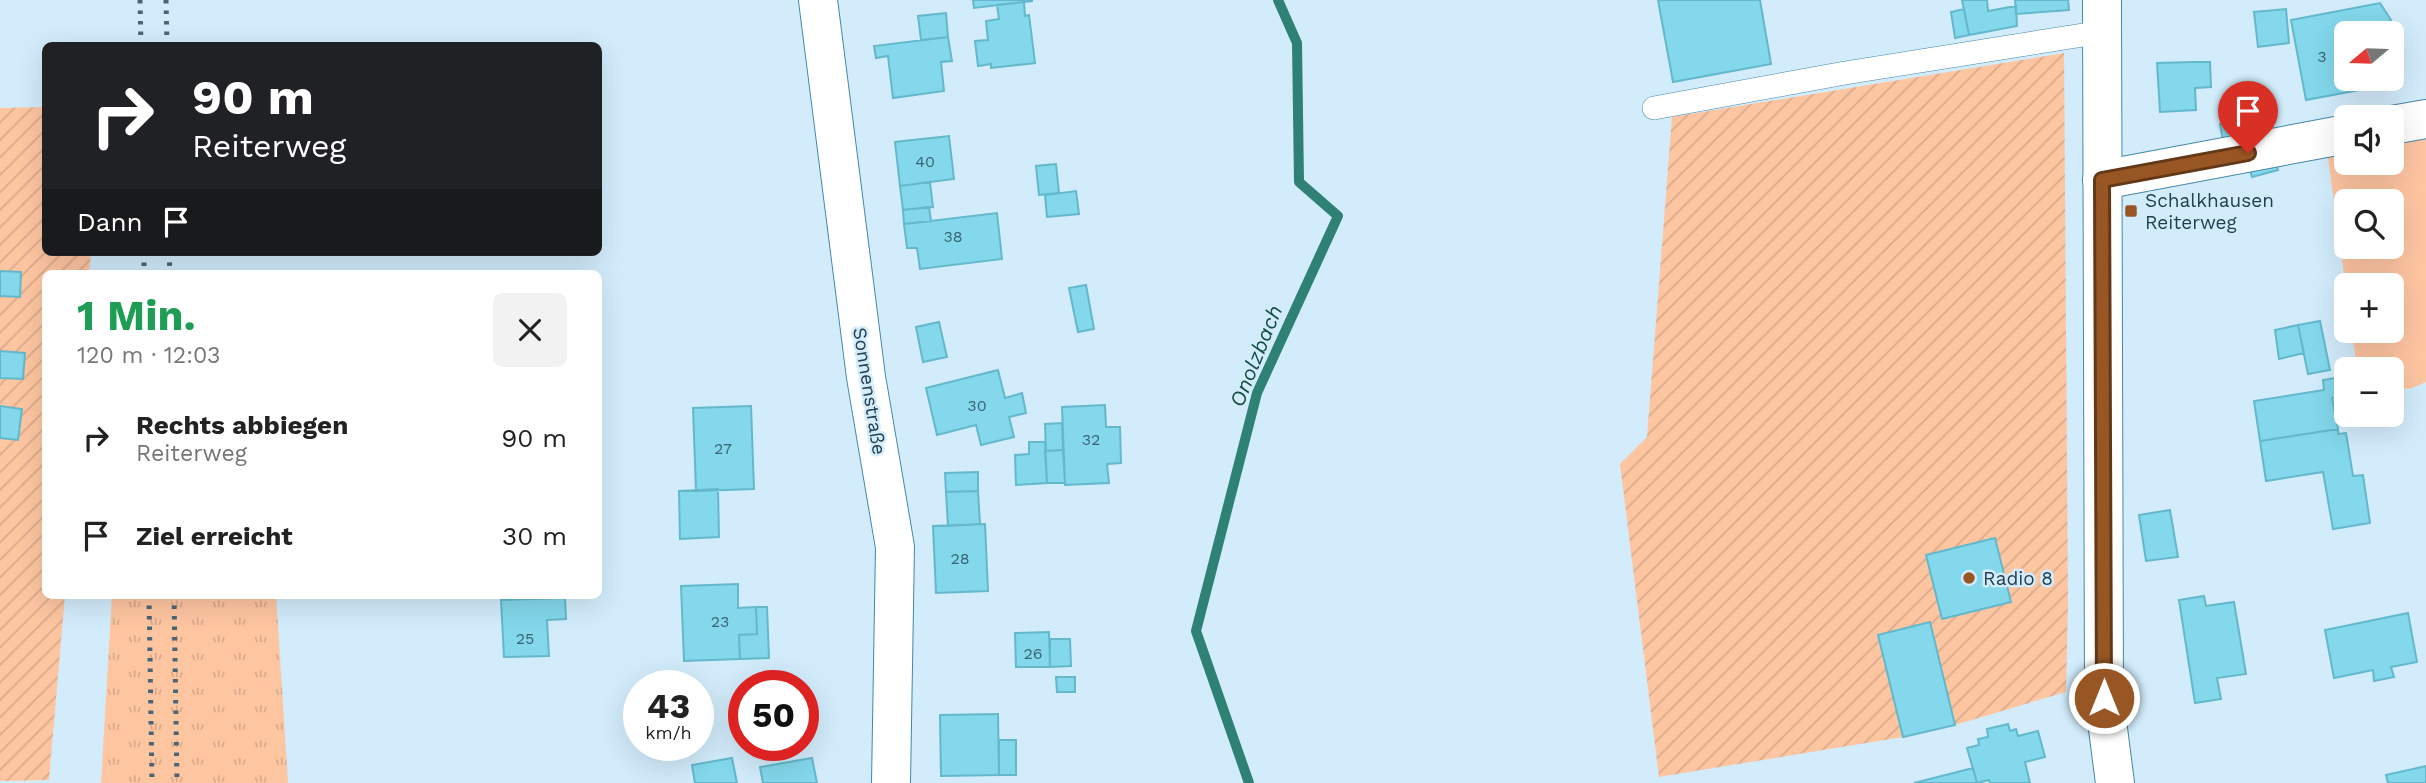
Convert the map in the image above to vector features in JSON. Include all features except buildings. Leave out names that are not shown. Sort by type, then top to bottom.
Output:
[{"type":"street","name":"Sonnenstraße","points":[[818,0],[866,377],[895,547],[891,783]]},
{"type":"street","points":[[2102,16],[2104,698],[2115,783]]},
{"type":"street","points":[[2404,123],[2426,119]]},
{"type":"street","points":[[2102,180],[2334,136]]},
{"type":"lane","points":[[1654,108],[1845,73],[2102,16]]},
{"type":"green space","points":[[2064,53],[2068,602],[2066,692],[1955,725],[1903,737],[1659,777],[1620,464],[1647,437],[1672,117]]},
{"type":"green space","points":[[42,107],[42,256],[91,256],[89,270],[42,270],[42,599],[65,599],[49,780],[0,781],[0,108]]},
{"type":"green space","points":[[2426,128],[2426,382],[2412,388],[2404,389],[2404,357],[2355,357],[2354,343],[2404,343],[2404,273],[2344,273],[2342,259],[2404,259],[2404,189],[2334,189],[2334,201],[2327,151],[2334,150],[2334,175],[2404,175],[2404,133]]},
{"type":"green space","points":[[112,599],[276,599],[288,783],[101,783]]},
{"type":"waterway","name":"Onolzbach","points":[[1249,783],[1196,631],[1257,393],[1338,216],[1299,182],[1297,43],[1278,0]]},
{"type":"railway","points":[[140,0],[141,42]]},
{"type":"railway","points":[[166,0],[167,42]]},
{"type":"railway","points":[[144,256],[144,270]]},
{"type":"railway","points":[[169,256],[170,270]]},
{"type":"railway","points":[[149,599],[152,783]]},
{"type":"railway","points":[[174,599],[177,783]]},
{"type":"place","name":"Schalkhausen Reiterweg","points":[[2131,211]]},
{"type":"place","name":"Radio 8","points":[[1969,578]]},
{"type":"route","points":[[2104,698],[2102,180],[2248,153]]}]
